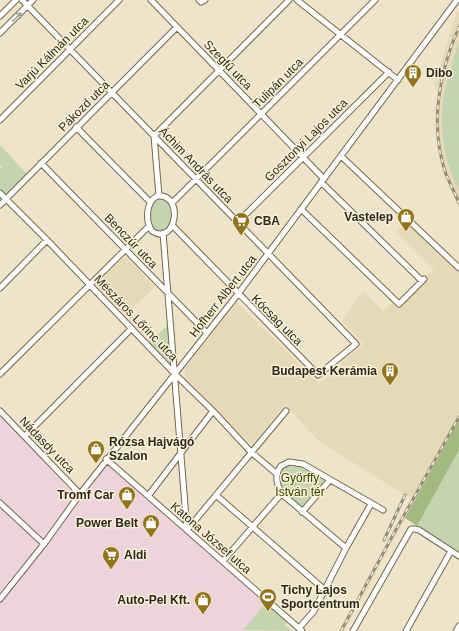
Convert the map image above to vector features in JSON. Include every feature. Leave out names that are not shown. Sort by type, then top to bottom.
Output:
[{"type":"street","points":[[0,16],[16,0]]},
{"type":"street","name":"Áchim András utca","points":[[22,0],[356,344],[318,376]]},
{"type":"street","points":[[0,33],[34,0]]},
{"type":"street","name":"Varjú Kálmán utca","points":[[0,120],[119,0]]},
{"type":"street","name":"Szegfű utca","points":[[151,0],[220,70],[323,180],[423,280],[399,304],[301,209]]},
{"type":"street","points":[[159,196],[154,136],[290,0]]},
{"type":"street","points":[[297,0],[398,80]]},
{"type":"street","name":"Tulipán utca","points":[[172,203],[375,0]]},
{"type":"street","name":"Hofherr Albert utca","points":[[0,599],[44,544],[106,460],[238,294],[456,2]]},
{"type":"street","name":"Pákozd utca","points":[[0,204],[177,27]]},
{"type":"street","name":"Gosztonyi Lajos utca","points":[[237,223],[389,72]]},
{"type":"street","points":[[76,127],[150,202]]},
{"type":"street","points":[[341,156],[459,268]]},
{"type":"street","name":"Benczúr utca","points":[[41,163],[207,333]]},
{"type":"street","name":"Mészáros Lőrinc utca","points":[[0,193],[47,240],[131,329],[213,411],[251,452],[277,474]]},
{"type":"street","points":[[159,196],[167,198],[172,203],[174,215],[170,230],[163,233],[154,233],[149,226],[148,212],[150,202],[154,197],[159,196]]},
{"type":"street","name":"Kócsag utca","points":[[172,225],[318,376]]},
{"type":"street","points":[[0,374],[149,226]]},
{"type":"street","points":[[163,233],[187,530]]},
{"type":"street","points":[[0,288],[47,240]]},
{"type":"street","points":[[25,436],[131,329]]},
{"type":"street","name":"Nádasdy utca","points":[[0,411],[80,494]]},
{"type":"street","points":[[148,496],[213,411]]},
{"type":"street","points":[[187,530],[286,411]]},
{"type":"street","name":"Katona József utca","points":[[106,460],[301,630]]},
{"type":"street","points":[[346,548],[302,512],[282,493],[278,484],[277,474],[282,464],[286,462],[296,462],[306,466],[383,510]]},
{"type":"street","points":[[302,512],[330,480]]},
{"type":"street","points":[[223,561],[282,493]]},
{"type":"street","points":[[216,495],[326,591]]},
{"type":"street","points":[[0,503],[44,544]]},
{"type":"street","points":[[301,630],[326,591],[346,548],[371,504]]},
{"type":"street","points":[[353,631],[408,534],[413,528],[419,530],[459,556]]},
{"type":"street","points":[[406,631],[451,551]]},
{"type":"street","points":[[456,631],[459,626]]},
{"type":"shaded area","points":[[457,12],[459,12],[459,42],[446,86],[442,122],[444,148],[450,173],[459,192],[459,208],[444,174],[440,159],[435,111],[438,94],[434,84]]},
{"type":"shaded area","points":[[409,217],[459,265],[459,420],[344,631],[339,631],[412,498],[398,491],[319,441],[285,405],[253,446],[186,379],[185,368],[237,302],[319,384],[363,344],[342,321],[363,291],[383,311],[392,303],[398,309],[434,269],[396,232]]},
{"type":"shaded area","points":[[125,256],[155,287],[125,315],[96,285]]},
{"type":"shaded area","points":[[0,414],[9,422],[80,502],[107,465],[266,603],[244,631],[0,631]]},
{"type":"green space","points":[[459,42],[459,192],[448,164],[442,121],[445,92],[450,68]]},
{"type":"green space","points":[[0,145],[27,174],[5,195],[0,189],[0,169],[2,167],[0,165]]},
{"type":"green space","points":[[159,198],[163,199],[169,204],[171,217],[170,225],[164,230],[159,231],[154,228],[149,216],[153,202]]},
{"type":"green space","points":[[168,325],[172,361],[170,363],[149,343]]},
{"type":"green space","points":[[459,420],[459,450],[417,526],[405,518]]},
{"type":"green space","points":[[459,450],[459,557],[417,531],[417,526]]},
{"type":"green space","name":"Györffy István tér","points":[[296,462],[330,480],[302,512],[279,487],[279,468]]},
{"type":"green space","name":"Tichy Lajos Sportcentrum","points":[[266,603],[287,622],[285,625],[292,631],[243,630]]},
{"type":"railway","points":[[459,27],[446,62],[437,118],[441,156],[446,174],[459,203]]},
{"type":"railway","points":[[341,631],[459,417]]},
{"type":"railway","points":[[384,540],[405,495]]},
{"type":"place","name":"Dibo","points":[[413,88]]},
{"type":"place","name":"Vastelep","points":[[406,232]]},
{"type":"place","name":"CBA","points":[[241,236]]},
{"type":"place","name":"Budapest Kerámia","points":[[390,386]]},
{"type":"place","name":"Rózsa Hajvágó Szalon","points":[[96,464]]},
{"type":"place","name":"Tromf Car","points":[[127,510]]},
{"type":"place","name":"Power Belt","points":[[151,538]]},
{"type":"place","name":"Aldi","points":[[111,570]]},
{"type":"place","name":"Tichy Lajos Sportcentrum","points":[[268,612]]},
{"type":"place","name":"Auto-Pel Kft.","points":[[203,615]]}]
